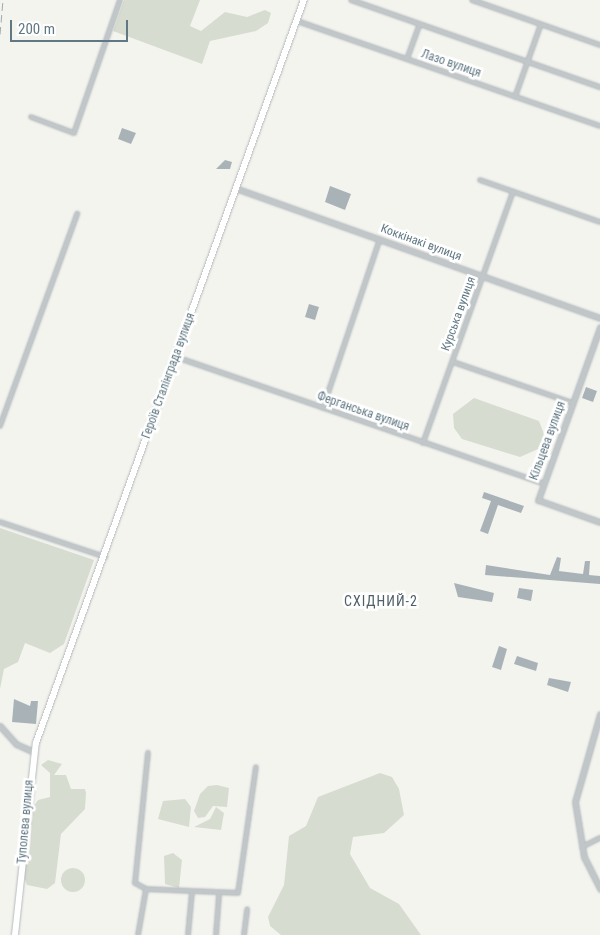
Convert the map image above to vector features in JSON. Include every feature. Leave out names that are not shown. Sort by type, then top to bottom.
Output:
[{"type":"main road","name":"Героїв Сталінграда вулиця","points":[[34,752],[304,0]]},
{"type":"main road","name":"Туполєва вулиця","points":[[15,935],[34,752]]},
{"type":"street","points":[[31,117],[74,133],[120,0]]},
{"type":"street","points":[[351,0],[600,87]]},
{"type":"street","points":[[472,0],[600,45]]},
{"type":"street","name":"Лазо вулиця","points":[[296,21],[600,126]]},
{"type":"street","points":[[407,59],[420,24]]},
{"type":"street","points":[[515,97],[541,24]]},
{"type":"street","points":[[480,180],[600,222]]},
{"type":"street","name":"Коккінакі вулиця","points":[[235,188],[600,318]]},
{"type":"street","name":"Курська вулиця","points":[[423,443],[513,192]]},
{"type":"street","points":[[0,426],[77,214]]},
{"type":"street","points":[[323,408],[380,239]]},
{"type":"street","name":"Кільцева вулиця","points":[[600,327],[538,500],[600,522]]},
{"type":"street","name":"Ферганська вулиця","points":[[176,357],[544,484]]},
{"type":"street","points":[[452,362],[573,403]]},
{"type":"street","points":[[0,522],[105,557]]},
{"type":"street","points":[[599,885],[582,848],[575,802],[600,714]]},
{"type":"street","points":[[0,726],[16,744],[34,752]]},
{"type":"street","points":[[594,732],[600,735]]},
{"type":"street","points":[[148,753],[135,882],[146,889],[233,896],[240,887],[256,767]]},
{"type":"street","points":[[582,848],[600,838]]},
{"type":"street","points":[[138,935],[146,889]]},
{"type":"street","points":[[188,935],[192,892]]},
{"type":"street","points":[[216,935],[219,895]]},
{"type":"street","points":[[244,935],[247,909]]},
{"type":"shaded area","points":[[124,0],[200,0],[190,26],[201,31],[225,12],[247,17],[265,10],[271,13],[268,23],[256,31],[210,41],[202,64],[113,31]]},
{"type":"shaded area","points":[[474,398],[539,421],[544,434],[538,449],[520,457],[462,439],[454,428],[453,414]]},
{"type":"shaded area","points":[[0,528],[94,560],[64,644],[50,653],[25,643],[18,662],[4,669],[0,689]]},
{"type":"shaded area","points":[[48,760],[62,764],[54,775],[66,775],[71,789],[85,789],[86,793],[85,809],[61,834],[55,883],[47,889],[27,885],[22,872],[30,848],[32,808],[38,800],[50,797],[50,773],[41,765]]},
{"type":"shaded area","points":[[380,773],[392,777],[399,789],[404,815],[384,833],[353,837],[350,854],[370,888],[399,904],[421,935],[281,935],[270,926],[268,917],[284,885],[289,836],[306,826],[318,797]]},
{"type":"shaded area","points":[[217,785],[229,788],[227,807],[213,806],[205,817],[198,818],[194,811],[200,794],[208,786]]},
{"type":"shaded area","points":[[185,799],[191,807],[189,827],[158,819],[163,801]]},
{"type":"shaded area","points":[[216,807],[224,813],[221,830],[194,827],[210,819]]},
{"type":"shaded area","points":[[173,853],[182,860],[179,888],[165,884],[164,856]]},
{"type":"shaded area","points":[[73,868],[81,872],[85,880],[81,888],[73,892],[65,888],[61,880],[65,872]]},
{"type":"building","points":[[122,128],[136,133],[131,144],[118,139]]},
{"type":"building","points":[[225,160],[232,162],[230,169],[216,169]]},
{"type":"building","points":[[330,186],[351,194],[345,210],[325,202]]},
{"type":"building","points":[[309,304],[319,307],[315,320],[305,317]]},
{"type":"building","points":[[586,387],[597,391],[593,402],[582,398]]},
{"type":"building","points":[[484,492],[524,506],[521,513],[498,505],[488,534],[480,531],[491,501],[482,498]]},
{"type":"building","points":[[557,557],[561,558],[559,571],[583,574],[585,561],[590,561],[589,575],[600,576],[600,584],[485,575],[486,565],[550,575]]},
{"type":"building","points":[[454,583],[494,593],[492,602],[458,597]]},
{"type":"building","points":[[519,588],[533,590],[531,601],[517,598]]},
{"type":"building","points":[[499,646],[507,649],[501,670],[492,667]]},
{"type":"building","points":[[517,656],[538,663],[536,671],[514,664]]},
{"type":"building","points":[[549,678],[571,682],[568,692],[547,685]]},
{"type":"building","points":[[14,699],[30,706],[31,701],[38,701],[36,724],[12,722]]},
{"type":"railway","points":[[0,34],[3,0]]},
{"type":"district","name":"СХІДНИЙ-2","points":[[381,601]]}]
